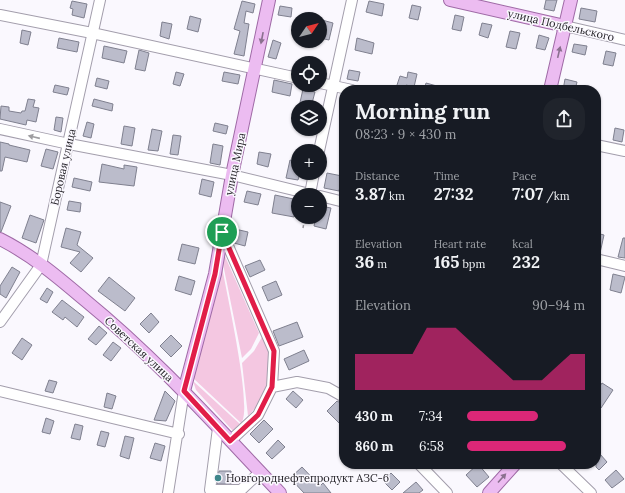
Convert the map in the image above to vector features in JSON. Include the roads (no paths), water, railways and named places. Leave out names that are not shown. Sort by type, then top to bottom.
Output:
[{"type":"main road","name":"улица Мира","points":[[184,391],[215,274],[232,175],[256,70],[269,0]]},
{"type":"main road","name":"улица Подбельского","points":[[450,0],[565,26]]},
{"type":"main road","points":[[551,85],[571,0]]},
{"type":"main road","name":"Советская улица","points":[[0,240],[42,265],[101,313],[184,391],[280,493]]},
{"type":"main road","points":[[489,493],[511,469]]},
{"type":"street","name":"Боровая улица","points":[[0,322],[42,265],[100,0]]},
{"type":"street","points":[[321,144],[352,0]]},
{"type":"street","points":[[0,15],[92,33],[291,77]]},
{"type":"street","name":"улица Подбельского","points":[[565,26],[625,40]]},
{"type":"street","points":[[327,84],[339,87]]},
{"type":"street","points":[[0,129],[69,144],[232,175],[291,190]]},
{"type":"street","points":[[601,146],[625,151]]},
{"type":"street","points":[[327,198],[339,201]]},
{"type":"street","points":[[222,232],[274,351],[272,387],[258,415],[230,441]]},
{"type":"street","points":[[601,260],[625,266]]},
{"type":"street","points":[[272,387],[297,382],[328,388],[339,394]]},
{"type":"street","points":[[0,391],[179,434]]},
{"type":"street","name":"улица Мира","points":[[168,493],[179,434],[184,391]]},
{"type":"street","points":[[218,428],[210,490],[241,490],[260,472]]},
{"type":"street","points":[[424,469],[447,493]]},
{"type":"street","points":[[566,469],[592,493]]},
{"type":"place","name":"Новгороднефтепродукт АЗС-6","points":[[218,478]]}]
